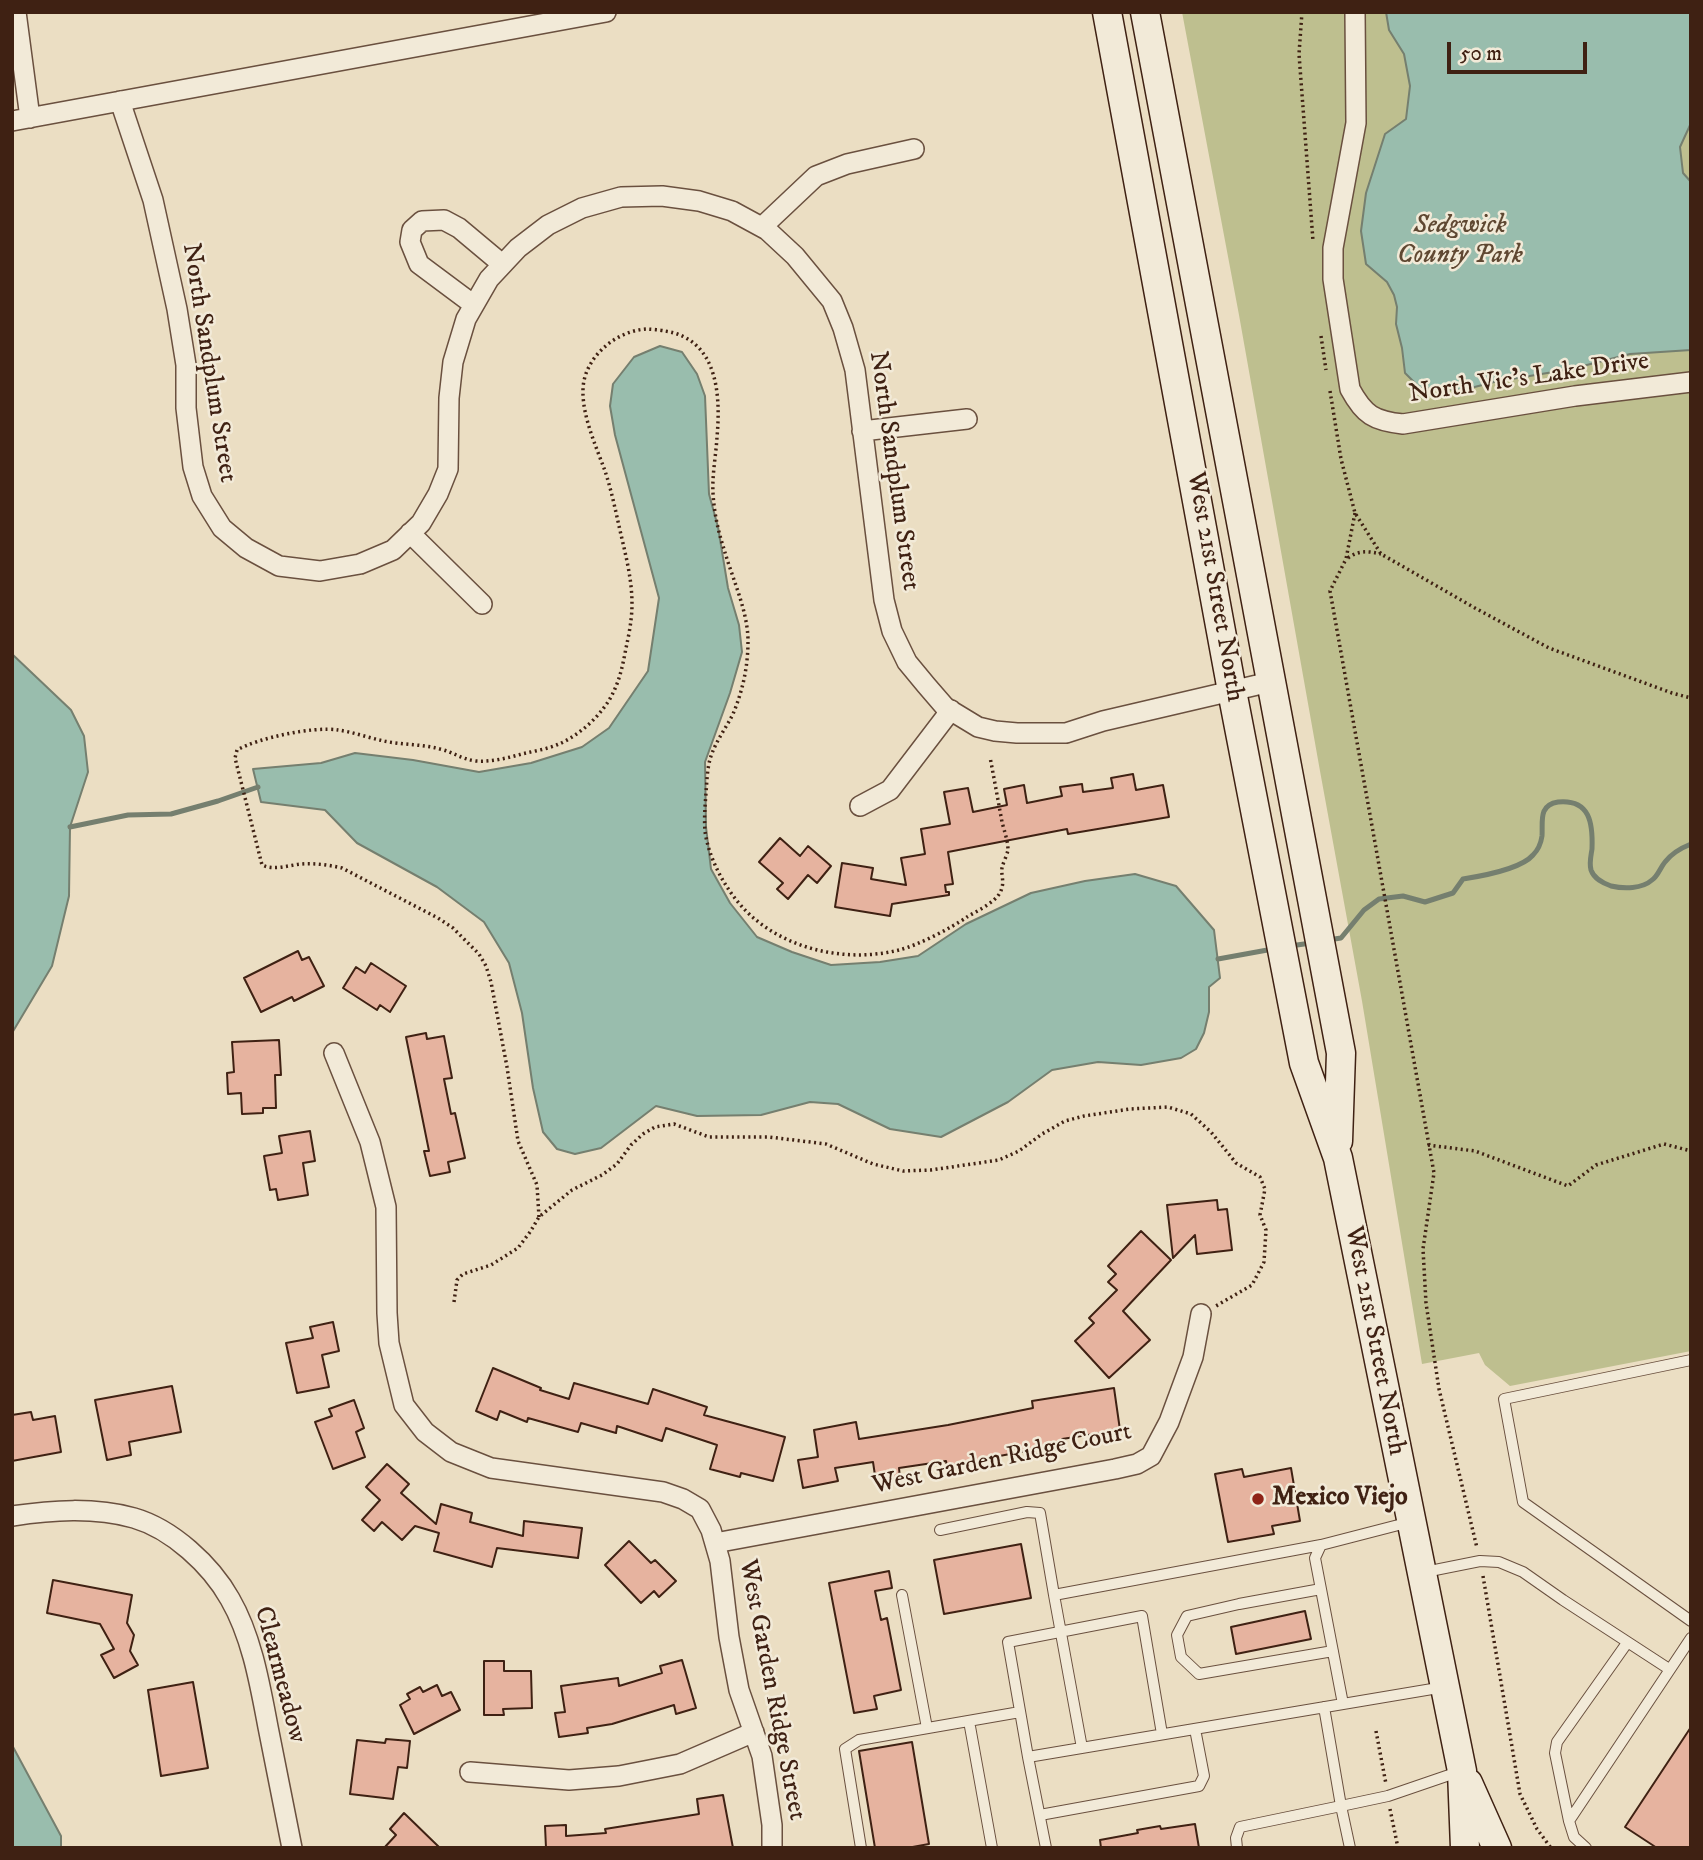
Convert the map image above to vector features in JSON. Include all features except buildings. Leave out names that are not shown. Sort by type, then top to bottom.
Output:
[{"type":"main road","name":"West 21st Street North","points":[[1107,12],[1232,691],[1304,1063],[1338,1158],[1462,1771],[1465,1848]]},
{"type":"main road","name":"West 21st Street North","points":[[1144,12],[1341,1054],[1338,1158]]},
{"type":"main road","name":"West 21st Street North","points":[[1462,1771],[1497,1848]]},
{"type":"street","points":[[16,12],[21,119],[606,12]]},
{"type":"street","name":"North Vic's Lake Drive","points":[[1355,12],[1356,123],[1333,248],[1333,279],[1350,388],[1359,405],[1370,416],[1385,422],[1404,424],[1575,396],[1691,382]]},
{"type":"street","name":"North Sandplum Street","points":[[120,102],[153,200],[177,309],[186,365],[186,408],[193,467],[202,496],[222,528],[246,548],[279,565],[320,571],[360,564],[393,550],[421,523],[438,494],[448,469],[449,398],[453,362],[466,319],[489,279],[518,247],[548,225],[582,208],[621,197],[662,196],[699,201],[732,211],[767,230],[795,256],[832,302],[855,370],[884,600],[892,631],[907,662],[946,707],[978,727],[995,731],[1066,733],[1103,721],[1270,682]]},
{"type":"street","points":[[762,227],[816,176],[848,164],[914,149]]},
{"type":"street","points":[[474,305],[419,264],[410,242],[412,230],[422,221],[444,220],[459,228],[502,264]]},
{"type":"street","points":[[862,430],[967,419]]},
{"type":"street","points":[[410,533],[482,604]]},
{"type":"street","points":[[860,806],[890,790],[951,710]]},
{"type":"street","name":"West Garden Ridge Street","points":[[334,1054],[370,1142],[386,1208],[389,1343],[404,1405],[425,1432],[451,1452],[491,1468],[663,1492],[700,1509],[711,1530],[720,1560],[729,1637],[739,1690],[762,1756],[772,1825],[772,1848]]},
{"type":"street","name":"West Garden Ridge Court","points":[[715,1543],[1137,1464],[1150,1456],[1169,1422],[1193,1357],[1201,1314]]},
{"type":"street","name":"Clearmeadow","points":[[12,1516],[52,1510],[101,1512],[136,1518],[176,1538],[202,1562],[230,1599],[245,1633],[260,1686],[292,1848]]},
{"type":"street","points":[[470,1772],[569,1780],[619,1776],[680,1764],[754,1732]]},
{"type":"lane","points":[[1691,1360],[1504,1399],[1523,1502],[1691,1621]]},
{"type":"lane","points":[[940,1530],[1027,1512],[1040,1513],[1082,1748]]},
{"type":"lane","points":[[1054,1595],[1321,1545],[1410,1521]]},
{"type":"lane","points":[[1321,1545],[1315,1558],[1343,1704]]},
{"type":"lane","points":[[1421,1573],[1480,1561],[1499,1562],[1522,1572],[1669,1670]]},
{"type":"lane","points":[[1321,1589],[1187,1616],[1177,1634],[1181,1657],[1199,1674],[1333,1651]]},
{"type":"lane","points":[[902,1595],[927,1728]]},
{"type":"lane","points":[[1046,1848],[1008,1643],[1142,1616],[1162,1734]]},
{"type":"lane","points":[[1569,1822],[1691,1638]]},
{"type":"lane","points":[[1586,1848],[1574,1837],[1569,1822],[1555,1753],[1557,1742],[1628,1643]]},
{"type":"lane","points":[[1028,1757],[1445,1687]]},
{"type":"lane","points":[[1324,1707],[1350,1848]]},
{"type":"lane","points":[[861,1848],[845,1749],[859,1740],[1020,1712]]},
{"type":"lane","points":[[968,1721],[992,1848]]},
{"type":"lane","points":[[1040,1815],[1199,1786],[1203,1776],[1195,1729]]},
{"type":"lane","points":[[1237,1848],[1236,1838],[1240,1826],[1388,1796],[1462,1771]]},
{"type":"path","points":[[539,1217],[537,1185],[518,1141],[508,1068],[491,982],[479,954],[453,928],[438,918],[342,868],[304,864],[270,868],[262,865],[235,758],[236,750],[243,746],[275,737],[323,729],[444,750],[456,757],[484,762],[555,746],[572,737],[601,712],[612,697],[622,671],[632,618],[627,560],[609,484],[585,413],[582,396],[589,366],[597,354],[623,335],[644,328],[679,333],[693,341],[714,375],[719,395],[713,492],[715,514],[748,633],[748,664],[732,714],[711,755],[707,776],[705,834],[716,866],[742,908],[774,934],[827,952],[855,956],[904,949],[958,923],[998,896],[1002,887],[1002,869],[1008,851],[990,757]]},
{"type":"path","points":[[1355,513],[1346,559],[1330,591],[1434,1173],[1423,1249],[1426,1303],[1439,1390],[1480,1561],[1520,1794],[1537,1829],[1551,1848]]},
{"type":"path","points":[[1346,559],[1363,551],[1381,554]]},
{"type":"path","points":[[454,1302],[457,1280],[463,1274],[491,1265],[518,1248],[539,1217],[572,1190],[617,1164],[643,1133],[665,1124],[674,1124],[709,1137],[769,1137],[826,1144],[873,1164],[904,1171],[931,1170],[999,1160],[1074,1118],[1130,1109],[1168,1107],[1191,1114],[1211,1132],[1236,1163],[1260,1177],[1265,1189],[1260,1215],[1266,1230],[1264,1262],[1252,1285],[1201,1314]]},
{"type":"path","points":[[1428,1145],[1475,1152],[1568,1186],[1596,1165],[1664,1144],[1691,1151]]},
{"type":"green space","name":"Sedgwick County Park","points":[[1182,12],[1691,12],[1691,1351],[1510,1386],[1485,1365],[1479,1353],[1422,1364],[1362,1001]]},
{"type":"shaded area","points":[[1386,12],[1691,12],[1691,123],[1680,147],[1683,173],[1691,182],[1691,350],[1630,354],[1571,369],[1463,390],[1420,388],[1405,373],[1394,295],[1387,282],[1366,264],[1361,231],[1366,193],[1385,134],[1406,119],[1410,86],[1404,54],[1389,30]]},
{"type":"shaded area","points":[[660,346],[682,352],[697,374],[705,396],[709,494],[718,527],[728,588],[739,625],[742,652],[705,762],[706,827],[711,869],[730,903],[757,937],[831,965],[918,956],[966,924],[1031,893],[1135,874],[1176,886],[1214,930],[1220,978],[1209,987],[1209,1012],[1204,1033],[1196,1049],[1181,1058],[1141,1065],[1098,1062],[1052,1070],[1008,1102],[941,1137],[890,1129],[838,1104],[810,1102],[761,1115],[697,1116],[656,1106],[601,1148],[575,1154],[557,1149],[543,1132],[533,1088],[522,1013],[509,963],[484,922],[437,887],[357,843],[325,810],[261,802],[253,769],[321,763],[355,753],[479,772],[531,763],[582,747],[609,728],[648,671],[659,598],[615,435],[610,406],[613,384],[634,357]]},
{"type":"shaded area","points":[[12,654],[71,710],[84,736],[88,772],[70,827],[69,896],[52,966],[12,1033]]},
{"type":"shaded area","points":[[12,1745],[61,1836],[61,1848],[12,1848]]},
{"type":"waterway","points":[[70,827],[128,815],[171,814],[258,787]]},
{"type":"waterway","points":[[1328,940],[1341,938],[1364,910],[1379,899],[1403,896],[1425,902],[1453,893],[1463,879],[1501,871],[1527,860],[1540,844],[1544,810],[1558,802],[1577,804],[1587,815],[1592,830],[1592,873],[1611,886],[1633,888],[1648,883],[1670,856],[1691,844]]},
{"type":"waterway","points":[[1290,946],[1311,943]]},
{"type":"waterway","points":[[1218,959],[1273,949]]},
{"type":"place","name":"Mexico Viejo","points":[[1258,1499]]}]
